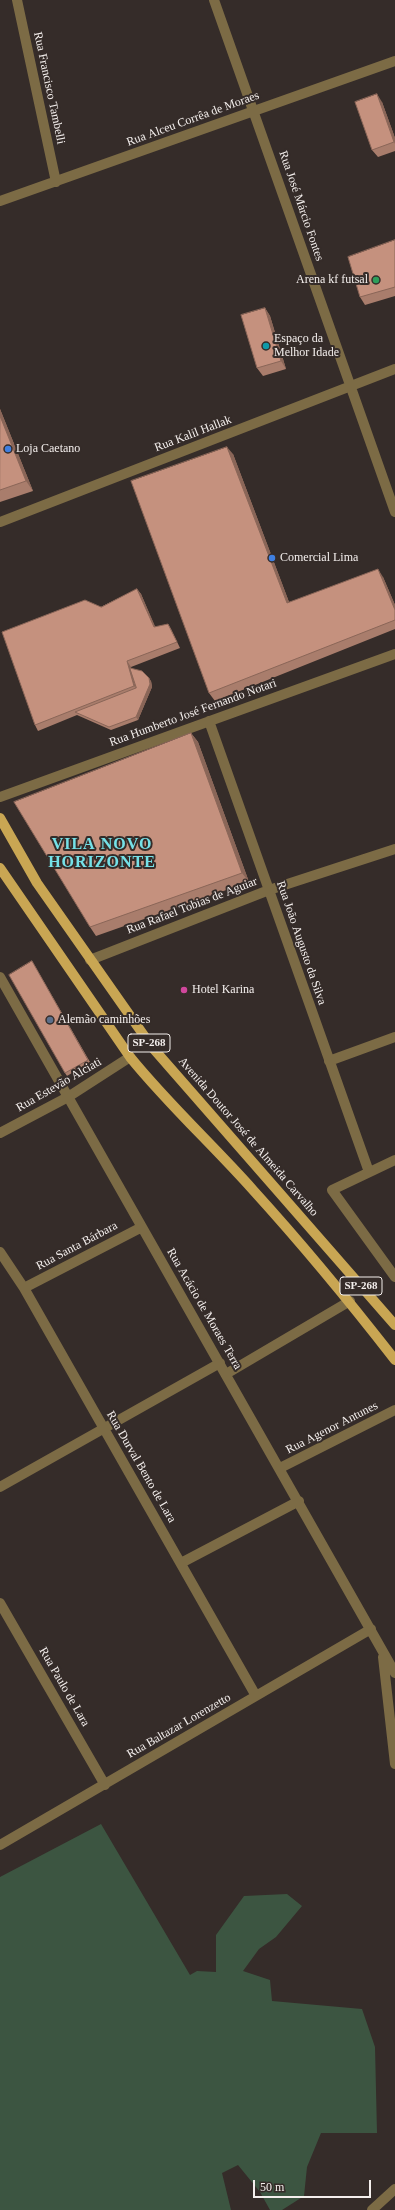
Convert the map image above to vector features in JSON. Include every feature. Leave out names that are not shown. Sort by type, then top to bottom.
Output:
[{"type":"main road","name":"Avenida Doutor José de Almeida Carvalho","points":[[0,818],[37,883],[152,1047],[395,1326]]},
{"type":"main road","name":"SP-268","points":[[0,868],[130,1058],[152,1085],[253,1190],[350,1301],[395,1360]]},
{"type":"street","name":"Rua Francisco Tambelli","points":[[17,0],[56,182]]},
{"type":"street","name":"Rua José Márcio Fontes","points":[[214,0],[395,512]]},
{"type":"street","name":"Rua Alceu Corrêa de Moraes","points":[[0,201],[395,61]]},
{"type":"street","name":"Rua Kalil Hallak","points":[[0,522],[395,369]]},
{"type":"street","name":"Rua Humberto José Fernando Notari","points":[[0,797],[395,654]]},
{"type":"street","name":"Rua João Augusto da Silva","points":[[209,722],[369,1172]]},
{"type":"street","name":"Rua Rafael Tobias de Aguiar","points":[[90,960],[269,890],[395,849]]},
{"type":"street","name":"Rua Acácio de Moraes Terra","points":[[0,977],[299,1501],[371,1629],[382,1654],[395,1673]]},
{"type":"street","points":[[329,1061],[395,1037]]},
{"type":"street","name":"Rua Estevão Alciati","points":[[0,1133],[68,1097],[130,1058]]},
{"type":"street","points":[[395,1160],[332,1190],[395,1277]]},
{"type":"street","name":"Rua Santa Bárbara","points":[[24,1288],[142,1227]]},
{"type":"street","name":"Rua Durval Bento de Lara","points":[[0,1252],[24,1288],[256,1696]]},
{"type":"street","points":[[226,1374],[350,1301]]},
{"type":"street","points":[[0,1487],[220,1363]]},
{"type":"street","name":"Rua Agenor Antunes","points":[[280,1468],[395,1410]]},
{"type":"street","points":[[181,1564],[299,1501]]},
{"type":"street","name":"Rua Paulo de Lara","points":[[0,1603],[105,1785]]},
{"type":"street","name":"Rua Baltazar Lorenzetto","points":[[0,1845],[371,1629]]},
{"type":"street","name":"Rua Acácio de Moraes Terra","points":[[382,1654],[395,1764]]},
{"type":"street","points":[[372,2210],[395,2189]]},
{"type":"green space","points":[[101,1824],[190,1975],[197,1971],[216,1972],[216,1935],[244,1896],[287,1894],[302,1906],[276,1937],[259,1949],[243,1971],[270,1980],[272,2001],[362,2009],[375,2047],[377,2133],[321,2133],[307,2167],[304,2196],[282,2210],[270,2210],[260,2192],[238,2165],[222,2173],[231,2210],[0,2210],[0,1877]]},
{"type":"building","points":[[377,94],[394,142],[372,150],[355,102]]},
{"type":"building","name":"Arena kf futsal","points":[[395,240],[395,287],[360,297],[348,257]]},
{"type":"building","name":"Espaço da Melhor Idade","points":[[265,308],[281,361],[257,368],[241,315]]},
{"type":"building","name":"Loja Caetano","points":[[0,416],[26,481],[0,490]]},
{"type":"building","points":[[227,447],[287,603],[378,569],[395,610],[395,620],[209,693],[131,481]]},
{"type":"building","points":[[137,589],[154,627],[168,624],[177,642],[127,661],[134,686],[35,725],[2,632],[85,600],[101,607]]},
{"type":"building","points":[[130,668],[142,671],[149,678],[150,684],[136,717],[109,727],[75,712],[136,688]]},
{"type":"building","points":[[191,733],[242,873],[90,927],[14,802]]},
{"type":"building","name":"Alemão caminhões","points":[[32,961],[88,1060],[65,1073],[9,975]]},
{"type":"place","name":"Arena kf futsal","points":[[376,280]]},
{"type":"place","name":"Espaço da Melhor Idade","points":[[266,346]]},
{"type":"place","name":"Loja Caetano","points":[[8,449]]},
{"type":"place","name":"Comercial Lima","points":[[272,558]]},
{"type":"place","name":"Hotel Karina","points":[[184,990]]},
{"type":"place","name":"Alemão caminhões","points":[[50,1020]]},
{"type":"district","name":"VILA NOVO HORIZONTE","points":[[102,854]]}]
